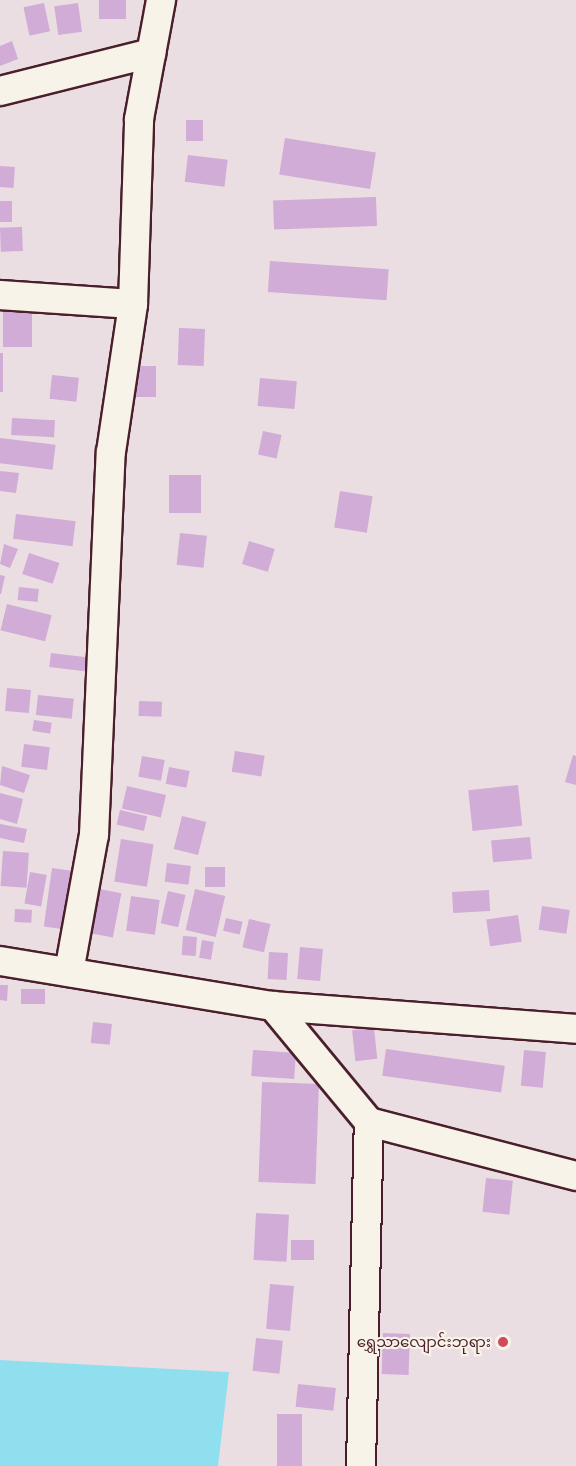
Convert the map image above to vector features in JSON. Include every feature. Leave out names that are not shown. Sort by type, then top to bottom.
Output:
[{"type":"street","points":[[69,972],[94,835],[104,547],[133,304],[139,120],[161,0]]},
{"type":"street","points":[[0,91],[151,53]]},
{"type":"street","points":[[0,295],[133,304]]},
{"type":"street","points":[[0,961],[273,1006],[576,1029]]},
{"type":"street","points":[[273,1006],[369,1122],[576,1176]]},
{"type":"street","points":[[361,1466],[369,1122]]},
{"type":"water","points":[[0,1360],[229,1372],[218,1466],[0,1466]]},
{"type":"building","points":[[99,0],[126,0],[126,19],[99,19]]},
{"type":"building","points":[[44,3],[50,31],[29,36],[23,7]]},
{"type":"building","points":[[78,3],[82,32],[58,35],[54,6]]},
{"type":"building","points":[[12,41],[18,59],[0,66],[0,46]]},
{"type":"building","points":[[186,120],[203,120],[203,141],[186,141]]},
{"type":"building","points":[[285,138],[376,152],[370,189],[279,175]]},
{"type":"building","points":[[188,155],[228,160],[224,187],[185,182]]},
{"type":"building","points":[[0,166],[15,167],[13,188],[0,187]]},
{"type":"building","points":[[376,197],[377,226],[274,230],[273,201]]},
{"type":"building","points":[[0,201],[12,201],[12,222],[0,222]]},
{"type":"building","points":[[22,227],[23,251],[1,252],[0,228]]},
{"type":"building","points":[[270,261],[389,269],[387,300],[268,292]]},
{"type":"building","points":[[3,309],[32,309],[32,347],[3,347]]},
{"type":"building","points":[[179,328],[205,329],[204,366],[178,365]]},
{"type":"building","points":[[0,353],[3,353],[3,392],[0,392]]},
{"type":"building","points":[[136,366],[156,366],[156,397],[136,397]]},
{"type":"building","points":[[52,375],[79,378],[76,402],[49,399]]},
{"type":"building","points":[[260,378],[297,381],[294,409],[258,406]]},
{"type":"building","points":[[12,418],[55,420],[54,437],[11,435]]},
{"type":"building","points":[[263,431],[282,435],[277,458],[258,454]]},
{"type":"building","points":[[0,438],[56,445],[53,470],[0,463]]},
{"type":"building","points":[[0,471],[19,473],[16,493],[0,491]]},
{"type":"building","points":[[169,475],[201,475],[201,513],[169,513]]},
{"type":"building","points":[[340,491],[373,496],[367,533],[334,528]]},
{"type":"building","points":[[16,514],[76,521],[73,546],[13,539]]},
{"type":"building","points":[[180,533],[207,536],[204,568],[177,565]]},
{"type":"building","points":[[249,541],[275,549],[268,572],[242,564]]},
{"type":"building","points":[[4,544],[18,549],[10,568],[0,564]]},
{"type":"building","points":[[29,553],[59,563],[53,584],[22,574]]},
{"type":"building","points":[[0,575],[5,576],[1,594],[0,594]]},
{"type":"building","points":[[19,587],[39,589],[38,602],[18,600]]},
{"type":"building","points":[[7,604],[52,615],[45,641],[0,630]]},
{"type":"building","points":[[51,653],[93,658],[91,672],[49,667]]},
{"type":"building","points":[[7,688],[31,690],[29,713],[5,711]]},
{"type":"building","points":[[38,695],[74,699],[72,719],[36,715]]},
{"type":"building","points":[[139,701],[162,702],[161,717],[138,716]]},
{"type":"building","points":[[34,720],[52,723],[50,734],[32,731]]},
{"type":"building","points":[[24,744],[50,747],[47,770],[21,767]]},
{"type":"building","points":[[235,751],[265,756],[261,776],[232,772]]},
{"type":"building","points":[[573,755],[576,756],[576,785],[565,782]]},
{"type":"building","points":[[142,756],[165,760],[161,781],[138,777]]},
{"type":"building","points":[[2,766],[30,775],[24,793],[0,785]]},
{"type":"building","points":[[169,767],[190,771],[186,788],[166,784]]},
{"type":"building","points":[[518,785],[522,826],[473,831],[468,790]]},
{"type":"building","points":[[127,786],[166,795],[161,817],[122,808]]},
{"type":"building","points":[[0,793],[23,799],[17,824],[0,819]]},
{"type":"building","points":[[120,810],[147,816],[144,831],[117,825]]},
{"type":"building","points":[[182,816],[206,822],[198,855],[174,849]]},
{"type":"building","points":[[0,824],[27,829],[24,843],[0,838]]},
{"type":"building","points":[[530,837],[532,859],[493,862],[491,840]]},
{"type":"building","points":[[121,839],[154,844],[147,887],[114,881]]},
{"type":"building","points":[[3,851],[29,853],[26,888],[1,886]]},
{"type":"building","points":[[167,863],[191,866],[189,885],[165,882]]},
{"type":"building","points":[[205,867],[225,867],[225,887],[205,887]]},
{"type":"building","points":[[52,868],[79,872],[71,930],[44,926]]},
{"type":"building","points":[[30,872],[47,875],[41,906],[24,904]]},
{"type":"building","points":[[89,887],[121,893],[113,937],[80,931]]},
{"type":"building","points":[[195,889],[225,896],[216,937],[186,930]]},
{"type":"building","points":[[489,890],[490,911],[453,913],[452,892]]},
{"type":"building","points":[[168,891],[186,895],[178,927],[161,923]]},
{"type":"building","points":[[131,896],[160,900],[155,935],[126,931]]},
{"type":"building","points":[[542,906],[570,910],[566,934],[539,930]]},
{"type":"building","points":[[15,909],[32,910],[31,923],[14,922]]},
{"type":"building","points":[[518,915],[522,942],[490,946],[486,919]]},
{"type":"building","points":[[226,918],[243,922],[240,934],[223,931]]},
{"type":"building","points":[[249,919],[270,924],[264,952],[242,947]]},
{"type":"building","points":[[183,936],[197,937],[196,956],[182,955]]},
{"type":"building","points":[[202,940],[214,942],[211,960],[199,958]]},
{"type":"building","points":[[300,947],[323,949],[320,981],[297,979]]},
{"type":"building","points":[[269,952],[288,953],[287,980],[268,979]]},
{"type":"building","points":[[0,985],[8,985],[7,1001],[0,1000]]},
{"type":"building","points":[[21,989],[45,989],[45,1004],[21,1004]]},
{"type":"building","points":[[93,1022],[112,1024],[110,1045],[91,1043]]},
{"type":"building","points":[[374,1028],[377,1059],[355,1061],[352,1030]]},
{"type":"building","points":[[386,1049],[505,1066],[501,1092],[382,1076]]},
{"type":"building","points":[[253,1050],[296,1053],[294,1079],[251,1076]]},
{"type":"building","points":[[524,1050],[546,1052],[543,1088],[521,1086]]},
{"type":"building","points":[[262,1082],[319,1084],[315,1184],[259,1182]]},
{"type":"building","points":[[486,1178],[513,1181],[509,1215],[482,1212]]},
{"type":"building","points":[[256,1213],[289,1215],[286,1262],[254,1260]]},
{"type":"building","points":[[291,1240],[314,1240],[314,1260],[291,1260]]},
{"type":"building","points":[[270,1284],[294,1286],[290,1331],[266,1329]]},
{"type":"building","points":[[383,1333],[410,1334],[409,1375],[382,1374]]},
{"type":"building","points":[[256,1338],[283,1341],[279,1374],[253,1371]]},
{"type":"building","points":[[298,1384],[336,1388],[333,1411],[296,1407]]},
{"type":"building","points":[[277,1414],[302,1414],[302,1466],[277,1466]]},
{"type":"place","name":"ရွှေသာလျောင်းဘုရား","points":[[503,1342]]}]
